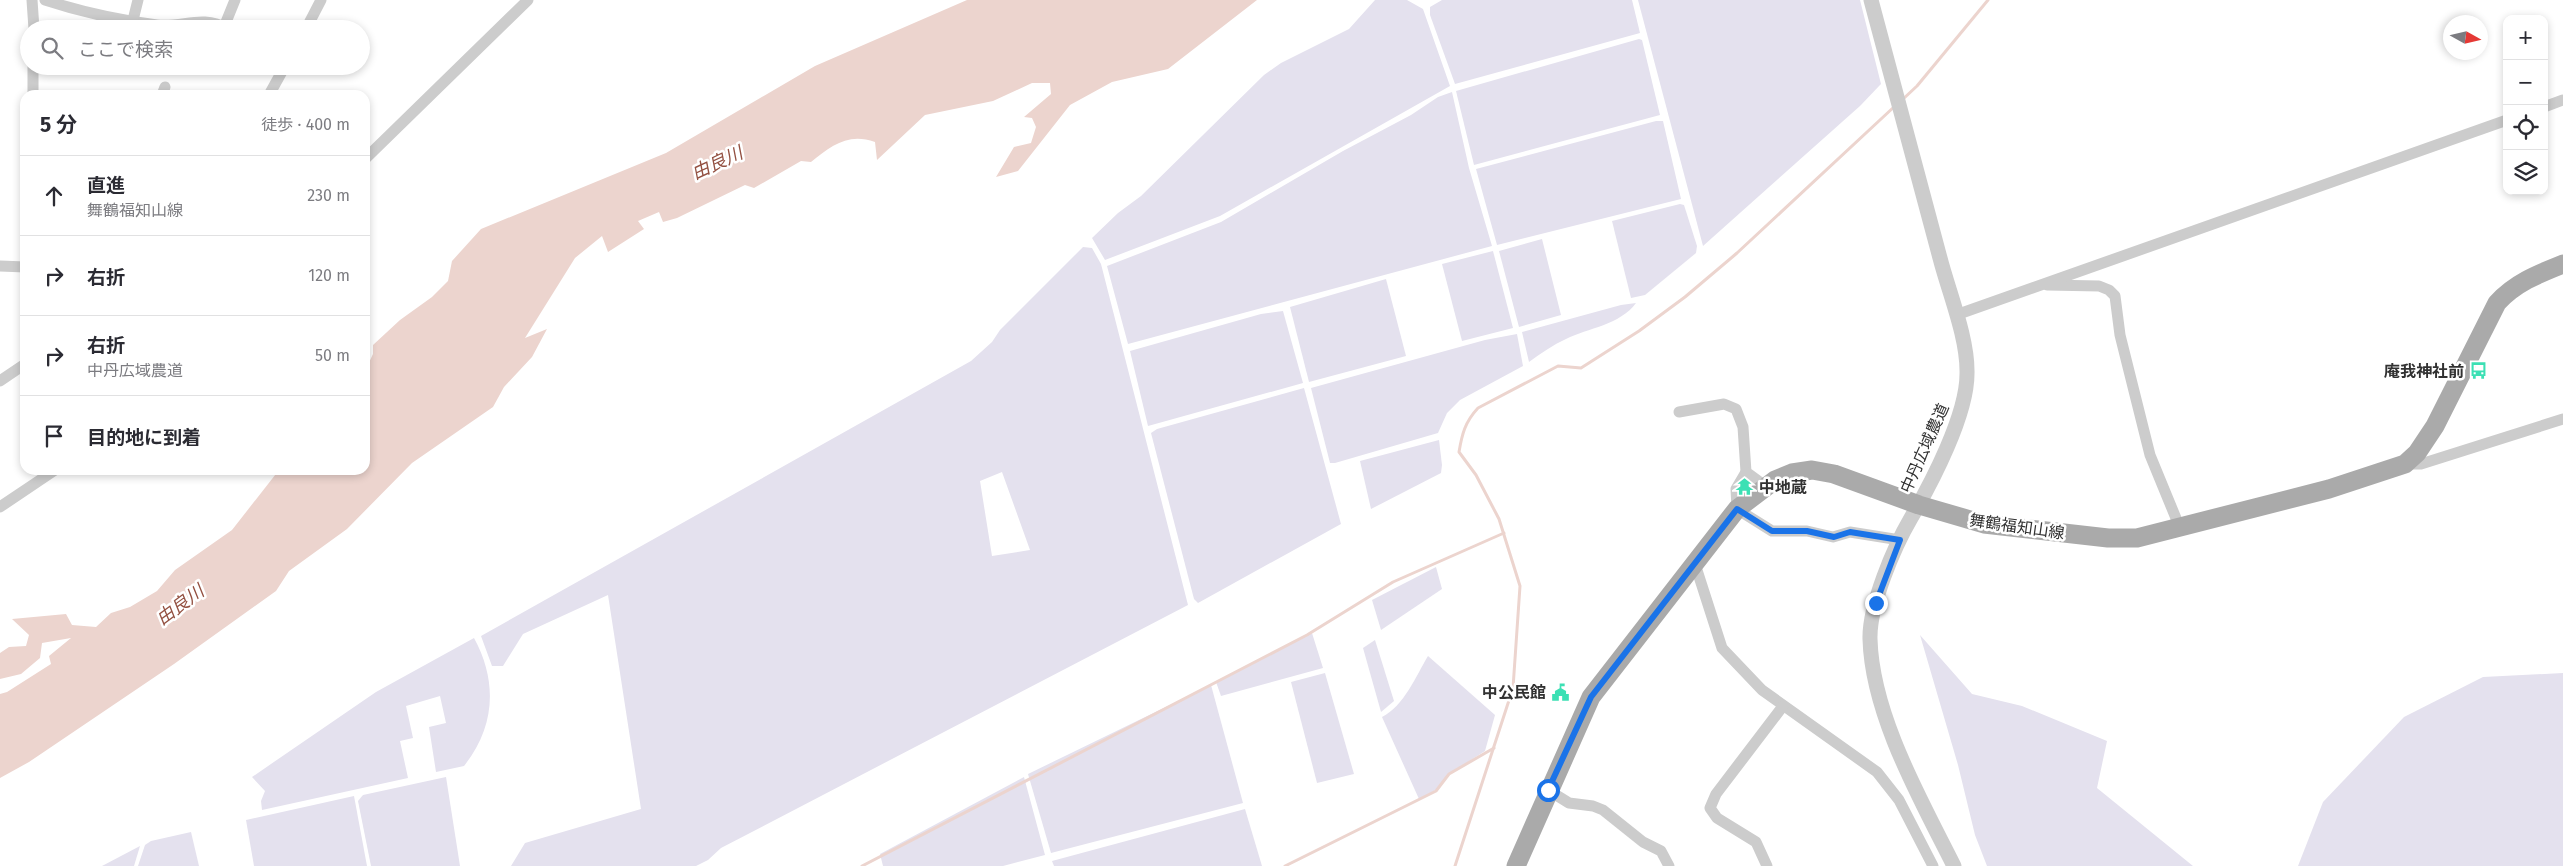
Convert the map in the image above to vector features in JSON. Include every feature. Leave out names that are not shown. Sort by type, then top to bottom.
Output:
[{"type":"main road","name":"舞鶴福知山線","points":[[1516,866],[1548,790],[1591,697],[1737,509],[1765,486],[1792,473],[1812,470],[1834,474],[1918,505],[1984,524],[2108,538],[2137,538],[2328,489],[2405,464],[2417,453],[2434,426],[2497,303],[2507,292],[2520,283],[2563,264]]},
{"type":"street","points":[[32,0],[33,20]]},
{"type":"street","points":[[45,0],[78,11],[133,20],[138,0]]},
{"type":"street","points":[[229,20],[235,0]]},
{"type":"street","points":[[311,20],[322,0]]},
{"type":"street","points":[[370,154],[528,0]]},
{"type":"street","name":"中丹広域農道","points":[[1871,0],[1954,311],[1967,374],[1964,398],[1954,429],[1900,540],[1876,603],[1870,638],[1878,689],[1896,746],[1954,866]]},
{"type":"street","points":[[33,75],[33,90]]},
{"type":"street","points":[[271,90],[280,75]]},
{"type":"street","points":[[2548,106],[2563,100]]},
{"type":"street","points":[[1954,311],[2038,285],[2503,121]]},
{"type":"street","points":[[0,266],[20,267]]},
{"type":"street","points":[[2038,285],[2099,286],[2109,290],[2115,296],[2120,335],[2150,455],[2180,528]]},
{"type":"street","points":[[2,377],[20,367]]},
{"type":"street","points":[[1679,412],[1724,404],[1736,410],[1743,427],[1746,472],[1736,488],[1737,509],[1772,531],[1807,531],[1834,537],[1850,532],[1900,540]]},
{"type":"street","points":[[2405,464],[2421,464],[2563,420]]},
{"type":"street","points":[[1746,472],[1765,486]]},
{"type":"street","points":[[0,507],[48,475]]},
{"type":"street","points":[[1695,564],[1722,648],[1742,671],[1783,706],[1877,772],[1899,800],[1933,866]]},
{"type":"street","points":[[1767,866],[1756,842],[1717,818],[1710,808],[1716,794],[1783,706]]},
{"type":"street","points":[[1548,790],[1569,802],[1593,806],[1603,810],[1643,842],[1661,851],[1668,866]]},
{"type":"shaded area","points":[[1375,0],[1407,0],[1423,9],[1450,86],[1220,216],[1105,260],[1092,238],[1118,213],[1141,196],[1264,75],[1281,63],[1349,29]]},
{"type":"shaded area","points":[[1442,0],[1632,0],[1640,33],[1455,84],[1430,15],[1430,7]]},
{"type":"shaded area","points":[[1638,0],[1860,0],[1881,84],[1860,106],[1703,246]]},
{"type":"shaded area","points":[[1639,39],[1642,40],[1660,115],[1474,165],[1456,91]]},
{"type":"shaded area","points":[[1452,92],[1469,168],[1492,246],[1128,344],[1107,266],[1221,222],[1343,151],[1411,115],[1438,97]]},
{"type":"shaded area","points":[[1656,121],[1663,121],[1681,199],[1497,245],[1476,169]]},
{"type":"shaded area","points":[[1680,204],[1684,205],[1697,246],[1696,253],[1645,295],[1631,298],[1612,221]]},
{"type":"shaded area","points":[[1542,239],[1561,315],[1519,327],[1499,251]]},
{"type":"shaded area","points":[[1083,247],[1092,248],[1101,264],[1188,605],[721,848],[708,860],[696,866],[511,866],[525,843],[641,809],[608,595],[523,634],[503,666],[492,666],[481,636],[971,361],[992,342],[1000,330]],"holes":[[[1002,472],[1030,550],[992,556],[980,481]]]},
{"type":"shaded area","points":[[1493,251],[1513,328],[1462,341],[1442,264]]},
{"type":"shaded area","points":[[1386,279],[1406,356],[1309,382],[1290,307]]},
{"type":"shaded area","points":[[1636,303],[1613,321],[1561,341],[1529,362],[1522,332],[1621,305]]},
{"type":"shaded area","points":[[1283,311],[1303,383],[1148,426],[1130,351],[1261,314]]},
{"type":"shaded area","points":[[1517,334],[1523,366],[1460,400],[1447,413],[1438,433],[1330,463],[1311,388],[1485,340]]},
{"type":"shaded area","points":[[1304,388],[1341,524],[1198,603],[1194,599],[1151,433],[1157,429]]},
{"type":"shaded area","points":[[1439,440],[1441,473],[1371,509],[1360,461]]},
{"type":"shaded area","points":[[1436,567],[1442,589],[1381,630],[1372,600]]},
{"type":"shaded area","points":[[1312,633],[1323,668],[1221,696],[1216,682]]},
{"type":"shaded area","points":[[1920,635],[1972,694],[2022,706],[2107,741],[2097,788],[2193,866],[1987,866],[1975,835],[1958,765]]},
{"type":"shaded area","points":[[474,638],[487,671],[490,704],[482,736],[464,766],[436,772],[429,727],[446,723],[440,696],[406,706],[413,738],[400,741],[408,778],[262,810],[261,801],[265,791],[252,777],[376,692]]},
{"type":"shaded area","points":[[1375,640],[1394,701],[1381,712],[1363,648]]},
{"type":"shaded area","points":[[1428,656],[1495,715],[1485,751],[1449,774],[1436,790],[1419,799],[1382,717],[1397,706]]},
{"type":"shaded area","points":[[1325,673],[1354,774],[1317,783],[1291,682]]},
{"type":"shaded area","points":[[2563,673],[2563,866],[2298,866],[2323,802],[2404,717],[2483,677]]},
{"type":"shaded area","points":[[1211,685],[1243,803],[1051,853],[1028,774]]},
{"type":"shaded area","points":[[446,777],[460,866],[371,866],[358,801],[363,795]]},
{"type":"shaded area","points":[[1024,777],[1045,855],[1003,866],[883,866],[880,854]]},
{"type":"shaded area","points":[[354,796],[367,866],[254,866],[246,820]]},
{"type":"shaded area","points":[[1245,809],[1262,866],[1054,866],[1052,861]]},
{"type":"shaded area","points":[[191,832],[199,866],[138,866],[145,845],[151,841]]},
{"type":"shaded area","points":[[140,846],[134,866],[102,866]]},
{"type":"water","name":"由良川","points":[[967,0],[1257,0],[1168,69],[1112,82],[1070,105],[1018,171],[996,177],[1014,147],[1031,143],[1036,127],[1032,118],[1024,117],[1051,94],[1050,83],[1032,83],[993,101],[925,115],[877,160],[875,142],[856,139],[840,142],[811,162],[801,161],[754,188],[745,185],[677,218],[663,222],[659,212],[638,221],[644,229],[608,252],[602,236],[575,258],[525,338],[547,329],[532,357],[504,387],[493,407],[412,463],[347,529],[289,571],[276,591],[174,664],[29,762],[0,778],[0,694],[7,692],[51,664],[49,656],[71,638],[42,643],[40,658],[21,674],[0,679],[0,653],[9,647],[26,646],[29,635],[12,619],[66,614],[72,625],[96,627],[111,613],[130,607],[157,591],[175,570],[232,530],[275,475],[370,475],[370,360],[373,354],[373,345],[400,320],[432,297],[448,281],[452,261],[481,229],[666,153],[815,66]]},
{"type":"waterway","points":[[1902,100],[1917,86],[1988,0]]},
{"type":"waterway","points":[[1455,866],[1513,688],[1520,586],[1499,519],[1476,475],[1459,452],[1467,423],[1478,408],[1558,366],[1581,368],[1639,331],[1685,297],[1737,253],[1895,106]]},
{"type":"waterway","points":[[862,866],[1307,635],[1393,582],[1504,533]]},
{"type":"waterway","points":[[1285,866],[1436,791],[1449,774],[1494,748]]},
{"type":"place","name":"庵我神社前","points":[[2478,371]]},
{"type":"place","name":"中地蔵","points":[[1745,487]]},
{"type":"place","name":"中公民館","points":[[1560,692]]},
{"type":"route","points":[[1548,790],[1591,697],[1737,509],[1772,531],[1807,531],[1834,537],[1850,532],[1900,540],[1889,564],[1876,603]]}]
